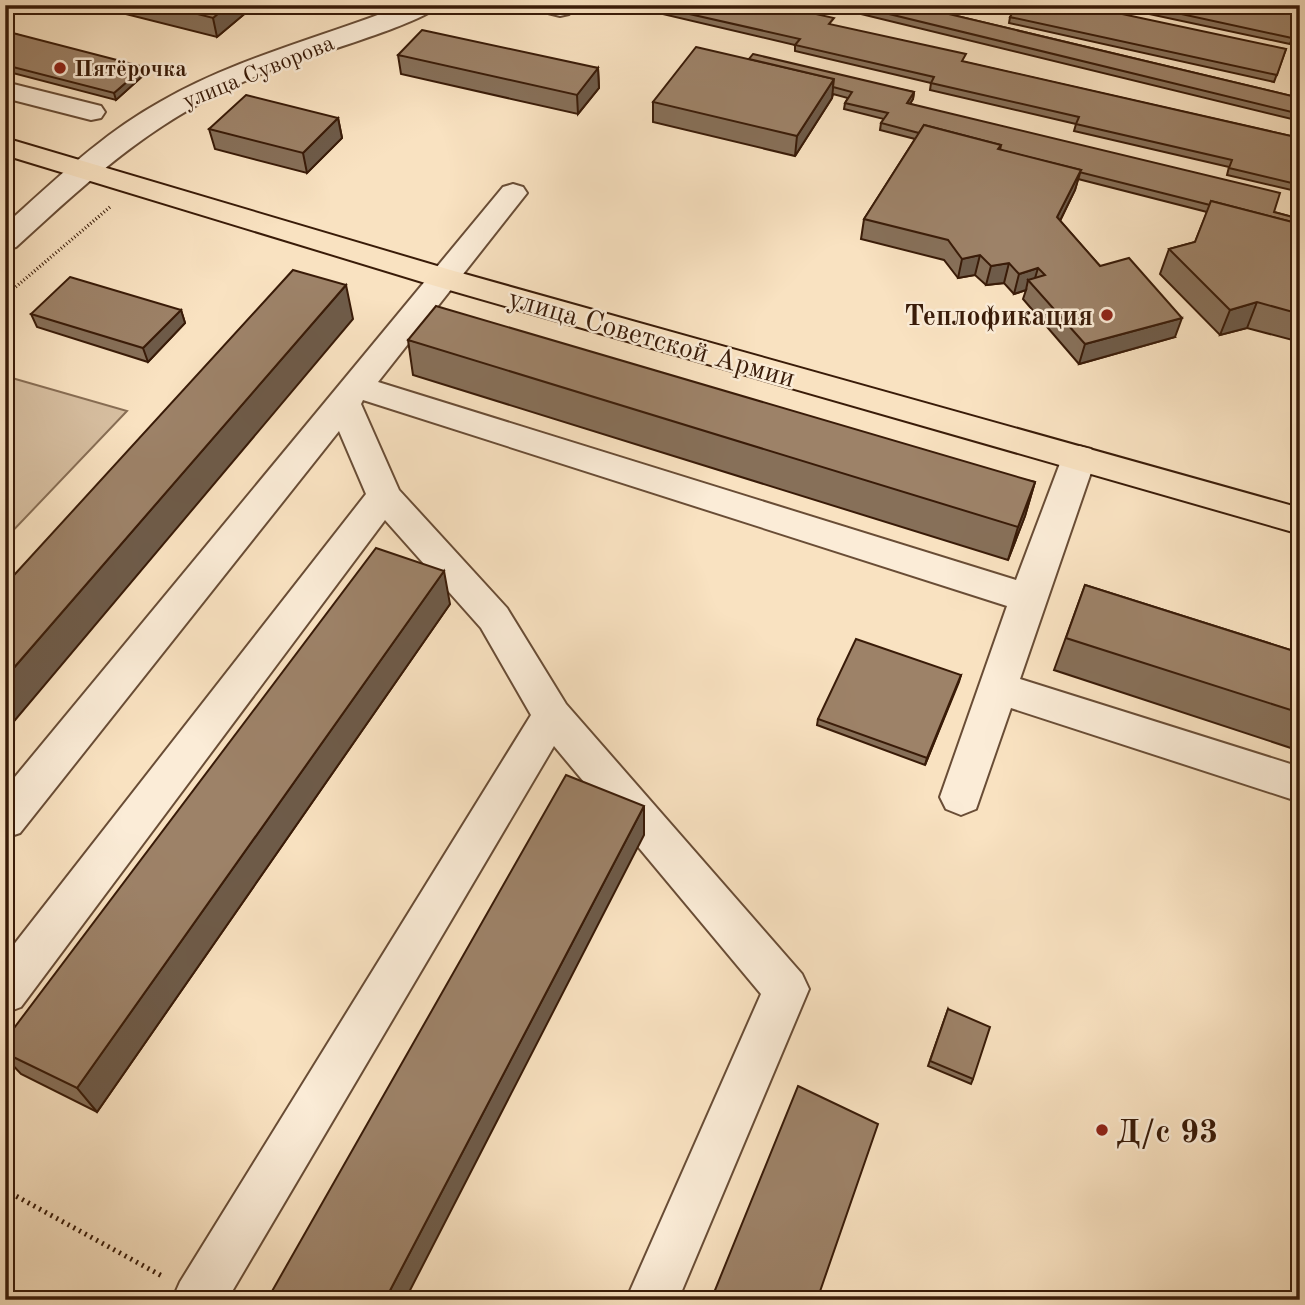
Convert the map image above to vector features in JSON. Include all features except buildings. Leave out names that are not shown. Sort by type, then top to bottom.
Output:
[{"type":"main road","name":"улица Советской Армии","points":[[5,146],[443,278],[1300,521]]},
{"type":"street","name":"улица Суворова","points":[[5,241],[122,140],[169,107],[270,62],[427,5]]},
{"type":"street","points":[[5,90],[91,112]]},
{"type":"street","points":[[5,820],[513,193]]},
{"type":"street","points":[[350,394],[384,496],[494,618],[552,715],[786,989],[652,1300]]},
{"type":"street","points":[[350,394],[1028,598]]},
{"type":"street","points":[[961,797],[1028,598],[1079,458]]},
{"type":"street","points":[[5,992],[384,496]]},
{"type":"street","points":[[998,688],[1300,785]]},
{"type":"street","points":[[198,1298],[552,715]]},
{"type":"path","points":[[5,296],[114,204]]},
{"type":"path","points":[[5,1190],[198,1298]]},
{"type":"shaded area","points":[[5,376],[127,411],[5,539]]},
{"type":"place","name":"Пятёрочка","points":[[60,68]]},
{"type":"place","name":"Теплофикация","points":[[1107,315]]},
{"type":"place","name":"Д/с 93","points":[[1102,1130]]}]
